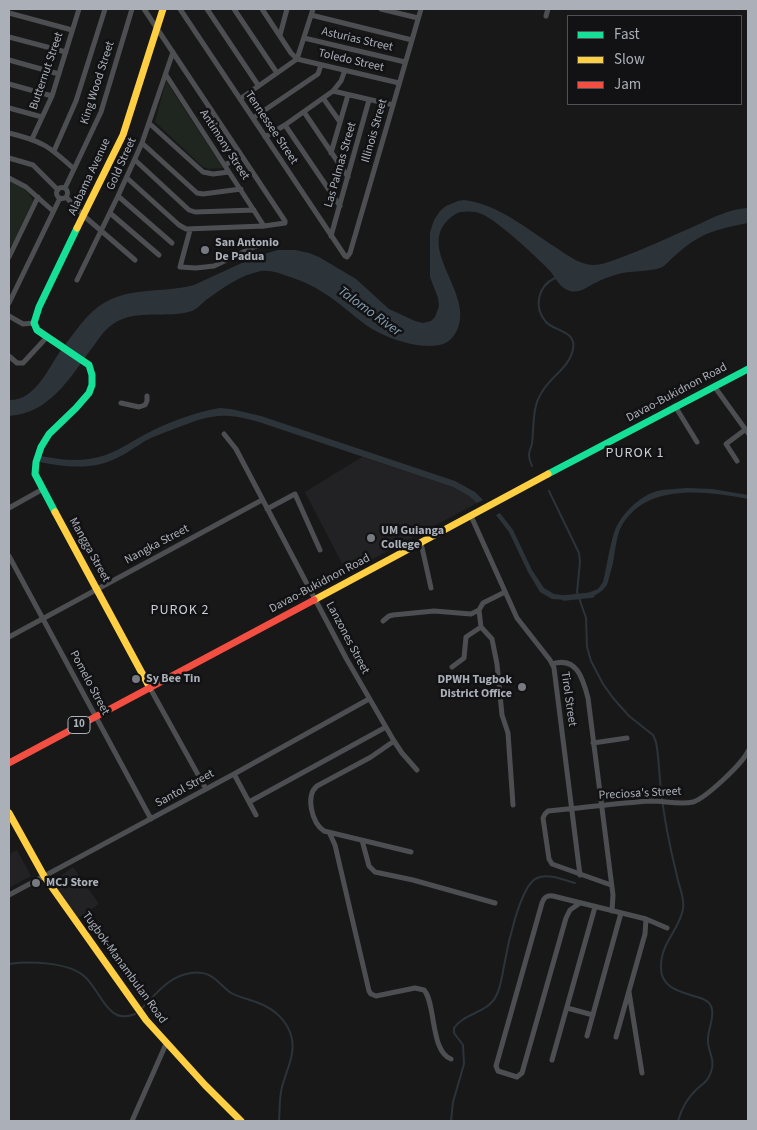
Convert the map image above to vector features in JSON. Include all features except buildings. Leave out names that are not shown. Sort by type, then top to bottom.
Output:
[{"type":"main road","name":"Alabama Avenue","points":[[34,324],[39,307],[127,123],[163,9]]},
{"type":"main road","points":[[34,324],[37,330],[50,339]]},
{"type":"main road","name":"Mangga Street","points":[[50,339],[88,364],[91,368],[90,394],[51,431],[39,452],[34,470],[150,688]]},
{"type":"main road","name":"Davao-Bukidnon Road","points":[[9,763],[675,406],[748,369]]},
{"type":"main road","name":"Tugbok-Manambulan Road","points":[[9,813],[44,876],[146,1020],[166,1044],[242,1121]]},
{"type":"street","name":"Butternut Street","points":[[32,139],[52,96],[79,9]]},
{"type":"street","points":[[54,151],[76,102],[105,9]]},
{"type":"street","name":"King Wood Street","points":[[65,188],[101,112],[132,9]]},
{"type":"street","points":[[127,178],[179,225],[190,230],[285,223],[144,9]]},
{"type":"street","name":"Tennessee Street","points":[[180,9],[331,236],[347,257]]},
{"type":"street","points":[[207,9],[258,85]]},
{"type":"street","points":[[234,9],[277,73]]},
{"type":"street","points":[[263,9],[291,53],[297,59]]},
{"type":"street","points":[[280,35],[287,9]]},
{"type":"street","points":[[240,99],[297,59],[313,9]]},
{"type":"street","points":[[381,9],[418,18]]},
{"type":"street","name":"Illinois Street","points":[[347,257],[350,253],[421,9]]},
{"type":"street","points":[[546,16],[548,9]]},
{"type":"street","points":[[9,13],[72,30]]},
{"type":"street","points":[[311,15],[412,40]]},
{"type":"street","points":[[9,37],[66,52]]},
{"type":"street","name":"Asturias Street","points":[[304,38],[405,62]]},
{"type":"street","name":"Gold Street","points":[[77,280],[135,160],[150,124],[173,52]]},
{"type":"street","name":"Toledo Street","points":[[297,59],[399,83]]},
{"type":"street","points":[[9,60],[59,74]]},
{"type":"street","points":[[253,118],[318,74],[321,65]]},
{"type":"street","points":[[265,137],[333,91],[341,81],[345,70]]},
{"type":"street","name":"Antimony Street","points":[[166,75],[264,226]]},
{"type":"street","points":[[9,84],[52,96]]},
{"type":"street","points":[[333,91],[393,105]]},
{"type":"street","points":[[330,153],[348,95]]},
{"type":"street","points":[[323,98],[340,122]]},
{"type":"street","name":"Las Palmas Street","points":[[331,236],[369,100]]},
{"type":"street","points":[[9,108],[42,117]]},
{"type":"street","points":[[304,112],[348,177]]},
{"type":"street","points":[[150,124],[203,172],[208,174],[229,172]]},
{"type":"street","points":[[285,125],[340,206]]},
{"type":"street","points":[[9,133],[32,139],[54,151],[74,169]]},
{"type":"street","points":[[142,143],[197,193],[241,189]]},
{"type":"street","points":[[225,165],[241,156]]},
{"type":"street","points":[[9,158],[30,164],[58,190],[57,194],[63,197],[134,260]]},
{"type":"street","points":[[135,160],[189,210],[195,212],[254,210]]},
{"type":"street","points":[[9,178],[18,182],[54,211]]},
{"type":"street","points":[[9,304],[54,211],[68,192],[65,188],[58,190]]},
{"type":"street","points":[[118,196],[172,243]]},
{"type":"street","points":[[9,255],[38,197]]},
{"type":"street","points":[[110,213],[159,255]]},
{"type":"street","points":[[190,230],[180,267],[211,267],[256,246],[277,242]]},
{"type":"street","points":[[9,316],[23,324],[34,324]]},
{"type":"street","points":[[9,356],[17,363],[23,363],[50,339]]},
{"type":"street","points":[[714,386],[747,431],[726,444],[737,461]]},
{"type":"street","points":[[122,403],[139,407],[145,405],[147,396]]},
{"type":"street","points":[[675,406],[697,442]]},
{"type":"street","name":"Lanzones Street","points":[[224,434],[236,449],[369,699],[394,741],[417,770]]},
{"type":"street","points":[[9,508],[43,489]]},
{"type":"street","points":[[267,509],[295,494],[320,550]]},
{"type":"street","name":"Nangka Street","points":[[9,637],[262,500]]},
{"type":"street","name":"Tirol Street","points":[[471,516],[518,618],[552,664],[580,875]]},
{"type":"street","points":[[421,543],[431,588]]},
{"type":"street","name":"Pomelo Street","points":[[9,556],[151,819]]},
{"type":"street","points":[[383,621],[393,615],[434,611],[471,614],[479,610],[486,600],[505,592]]},
{"type":"street","points":[[479,610],[481,627],[492,639],[497,664],[502,715],[508,733],[513,806]]},
{"type":"street","points":[[452,666],[464,658],[466,637],[481,627]]},
{"type":"street","points":[[552,664],[570,663],[582,678],[588,698],[613,902],[612,911]]},
{"type":"street","name":"Mangga Street","points":[[150,688],[206,789]]},
{"type":"street","name":"Santol Street","points":[[9,895],[369,699]]},
{"type":"street","points":[[249,802],[386,727]]},
{"type":"street","points":[[593,743],[627,738]]},
{"type":"street","points":[[394,741],[371,757],[312,790],[310,799],[316,823],[324,832],[412,852]]},
{"type":"street","name":"Preciosa's Street","points":[[580,875],[552,864],[549,858],[545,814],[572,809],[657,801],[692,802],[699,799],[739,765],[748,750]]},
{"type":"street","points":[[234,774],[256,815]]},
{"type":"street","points":[[330,834],[335,845],[369,991],[376,996],[415,988],[424,990],[428,994],[434,1026],[442,1051],[445,1057],[451,1059]]},
{"type":"street","points":[[362,840],[369,866],[375,872],[412,880],[495,903]]},
{"type":"street","points":[[580,875],[611,885]]},
{"type":"street","points":[[580,903],[570,910],[566,918],[522,1073],[517,1077],[499,1072],[496,1070],[496,1066],[543,900],[550,895],[646,919],[668,928]]},
{"type":"street","points":[[552,1060],[596,907]]},
{"type":"street","points":[[587,1036],[621,913]]},
{"type":"street","points":[[616,1037],[646,929],[646,919]]},
{"type":"street","points":[[628,991],[642,1073]]},
{"type":"street","points":[[567,1008],[593,1015]]},
{"type":"street","points":[[132,1121],[166,1044]]},
{"type":"shaded area","points":[[166,81],[223,168],[208,169],[203,167],[155,122]]},
{"type":"shaded area","points":[[9,181],[26,191],[33,201],[12,245],[9,246]]},
{"type":"shaded area","name":"UM Guianga College","points":[[362,457],[453,487],[477,503],[347,573],[305,492]]},
{"type":"shaded area","points":[[17,850],[31,876],[9,888],[9,854]]},
{"type":"shaded area","points":[[73,867],[99,904],[77,919],[54,885],[62,880],[59,877]]},
{"type":"water","name":"Talomo River","points":[[464,200],[489,206],[523,225],[572,258],[592,265],[625,256],[734,210],[748,208],[748,223],[702,236],[660,268],[617,274],[574,292],[561,286],[551,272],[537,258],[489,218],[477,212],[460,212],[446,222],[440,234],[439,246],[442,259],[454,287],[460,315],[457,331],[446,343],[425,346],[393,339],[366,325],[335,300],[310,285],[278,273],[261,271],[232,282],[192,311],[132,316],[113,324],[101,335],[66,382],[47,401],[36,408],[9,416],[9,400],[26,396],[39,384],[76,330],[99,306],[112,299],[138,292],[194,285],[257,256],[278,250],[295,250],[319,257],[356,279],[389,309],[415,321],[423,323],[431,321],[435,317],[439,306],[430,277],[430,232],[434,220],[440,211],[446,206]]},
{"type":"water","points":[[220,408],[261,416],[455,481],[475,492],[483,500],[477,503],[453,487],[259,422],[235,416],[216,416],[186,424],[148,439],[118,457],[101,464],[70,466],[39,462],[41,456],[70,460],[85,460],[99,457],[171,422]]},
{"type":"water","points":[[687,488],[712,489],[748,495],[748,499],[713,494],[677,493],[644,503],[631,514],[620,529],[607,585],[598,594],[586,598],[585,594],[598,589],[603,582],[614,533],[625,513],[637,502],[657,491]]},
{"type":"water","points":[[500,513],[513,530],[532,570],[544,588],[554,594],[570,596],[570,600],[552,599],[540,592],[509,532],[496,515]]},
{"type":"waterway","points":[[532,466],[529,454],[532,444],[536,404],[546,387],[564,367],[573,349],[572,338],[546,322],[540,310],[539,297],[541,291],[555,278]]},
{"type":"waterway","points":[[549,491],[579,553],[577,592],[586,618],[587,647],[591,661],[613,698],[629,716],[653,735],[656,742],[662,801],[672,855],[683,897],[681,917],[663,951],[661,959],[662,976],[665,982],[676,990],[705,1000],[712,1009],[708,1039],[712,1059],[711,1072],[707,1080],[688,1100],[678,1121]]},
{"type":"waterway","points":[[564,598],[592,595]]},
{"type":"waterway","points":[[451,1121],[453,1102],[464,1064],[463,1045],[454,1033],[454,1028],[464,1019],[482,1010],[496,996],[515,918],[525,892],[531,883],[537,878],[546,876],[575,883]]},
{"type":"waterway","points":[[9,964],[37,963],[59,965],[77,971],[90,982],[111,1011],[125,1016],[135,1014]]},
{"type":"waterway","points":[[142,1008],[170,981],[191,973],[205,973],[214,978],[231,993],[274,1011],[287,1026],[293,1045],[281,1091],[279,1121]]},
{"type":"traffic: fast","points":[[55,512],[35,474],[36,462],[41,447],[49,434],[89,393],[92,385],[92,375],[89,365],[37,330],[34,323],[39,307],[77,228]]},
{"type":"traffic: fast","points":[[548,474],[748,369]]},
{"type":"traffic: slow","points":[[77,228],[123,135],[163,9]]},
{"type":"traffic: slow","points":[[314,600],[548,474]]},
{"type":"traffic: slow","points":[[55,512],[150,688]]},
{"type":"traffic: slow","points":[[9,813],[44,876],[146,1020],[205,1085],[241,1121]]},
{"type":"traffic: jam","points":[[9,763],[314,600]]},
{"type":"place","name":"San Antonio De Padua","points":[[205,250]]},
{"type":"place","name":"UM Guianga College","points":[[371,538]]},
{"type":"place","name":"Sy Bee Tin","points":[[136,679]]},
{"type":"place","name":"DPWH Tugbok District Office","points":[[522,687]]},
{"type":"place","name":"MCJ Store","points":[[36,883]]},
{"type":"district","name":"PUROK 1","points":[[635,454]]},
{"type":"district","name":"PUROK 2","points":[[180,611]]}]
